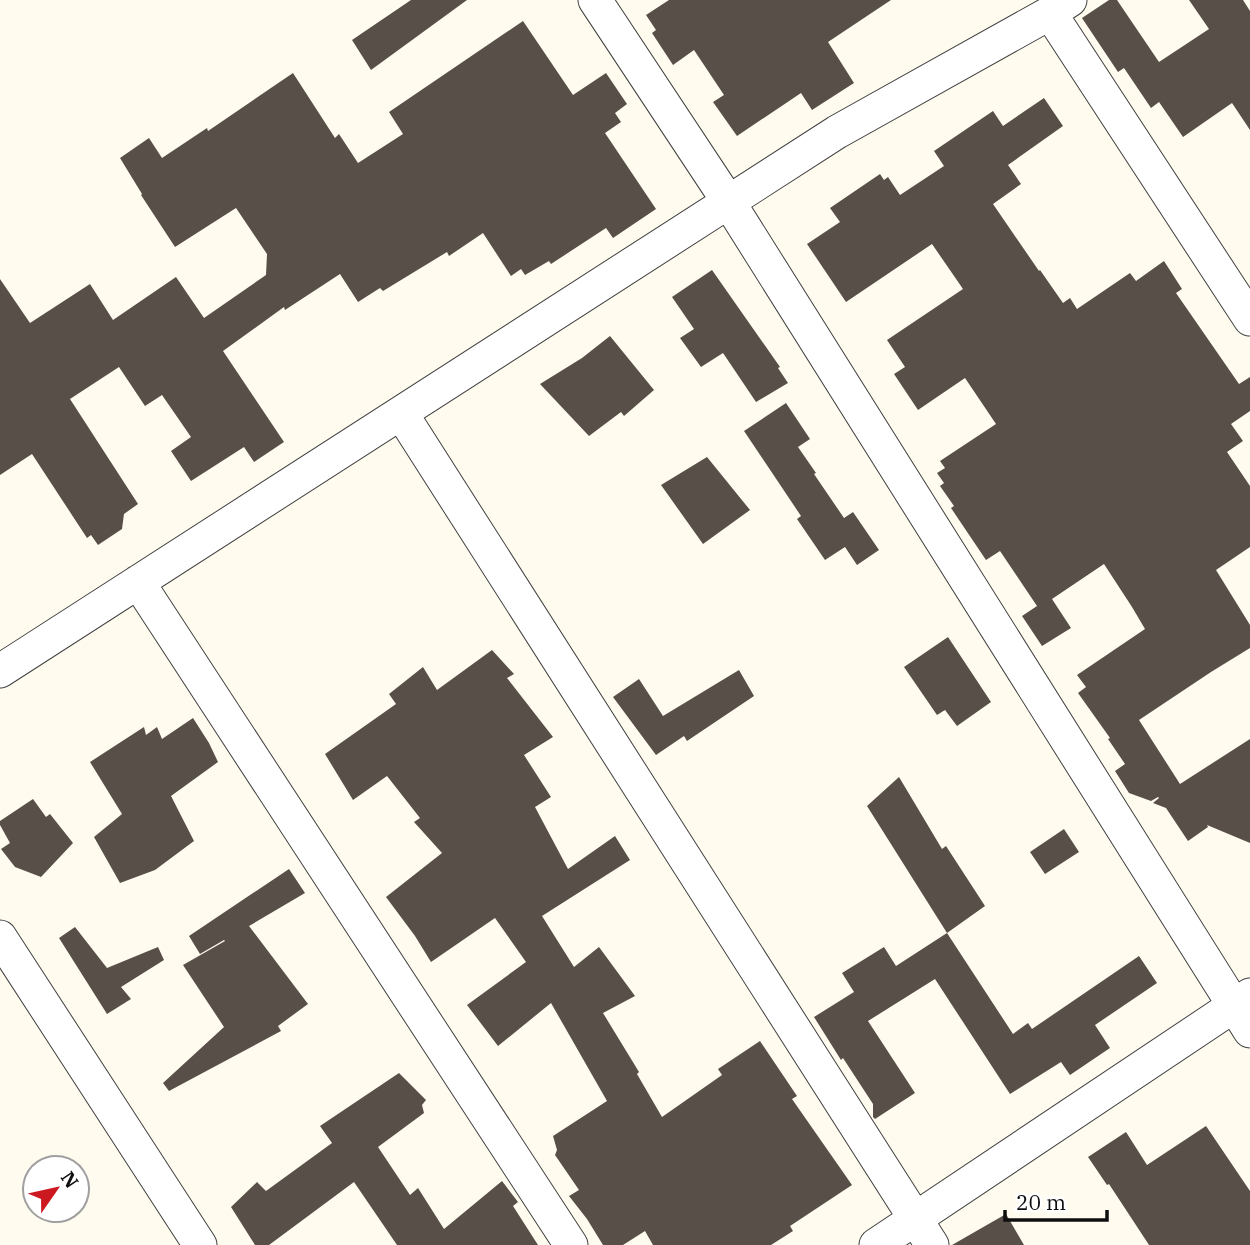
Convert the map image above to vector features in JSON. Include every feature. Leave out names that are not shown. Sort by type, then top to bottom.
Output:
[{"type":"street","points":[[595,0],[728,201],[1245,1010],[924,1232],[876,1245]]},
{"type":"street","points":[[0,671],[837,132],[1060,7],[1250,319]]},
{"type":"street","points":[[401,413],[924,1232]]},
{"type":"street","points":[[138,582],[571,1245]]},
{"type":"street","points":[[0,937],[200,1245]]},
{"type":"building","points":[[411,0],[467,0],[371,70],[352,40]]},
{"type":"building","points":[[669,0],[891,0],[828,42],[854,83],[812,110],[801,93],[737,136],[713,102],[724,95],[694,50],[673,65],[652,33],[656,30],[646,15]]},
{"type":"building","points":[[1109,0],[1117,0],[1159,62],[1209,29],[1189,0],[1243,0],[1250,11],[1250,130],[1232,103],[1183,137],[1159,102],[1151,108],[1124,68],[1118,72],[1082,18]]},
{"type":"building","points":[[523,21],[573,95],[606,73],[627,104],[615,113],[621,122],[605,133],[656,209],[613,238],[606,228],[551,264],[549,261],[525,275],[521,269],[511,276],[483,233],[449,256],[447,252],[383,291],[380,288],[358,302],[340,274],[285,310],[284,307],[223,351],[284,442],[254,462],[244,447],[191,481],[171,451],[191,437],[162,395],[145,406],[119,367],[70,399],[138,504],[124,514],[122,529],[98,545],[91,535],[87,538],[32,454],[0,475],[0,279],[30,323],[90,284],[113,320],[176,277],[204,318],[266,275],[267,254],[236,208],[175,247],[120,158],[149,138],[162,158],[207,128],[208,131],[293,73],[335,138],[339,134],[358,163],[403,134],[389,112]]},
{"type":"building","points":[[1044,98],[1063,126],[1008,165],[1021,184],[993,204],[1039,271],[1063,303],[1070,298],[1077,309],[1130,273],[1136,281],[1164,261],[1182,289],[1176,293],[1239,384],[1250,377],[1250,411],[1231,424],[1243,441],[1227,452],[1250,486],[1250,547],[1216,570],[1250,625],[1250,648],[1139,720],[1180,784],[1250,739],[1250,843],[1207,825],[1208,827],[1188,841],[1166,808],[1153,803],[1158,797],[1151,801],[1129,793],[1115,771],[1125,764],[1078,693],[1086,687],[1077,675],[1145,629],[1104,564],[1052,599],[1071,628],[1042,646],[1022,616],[1037,606],[1000,551],[986,560],[951,508],[954,506],[940,486],[944,483],[937,473],[945,468],[940,461],[996,424],[965,378],[918,410],[894,374],[905,367],[887,340],[963,289],[932,244],[846,302],[807,244],[840,222],[830,208],[880,174],[884,180],[888,177],[900,195],[944,166],[934,151],[993,111],[1003,126]]},
{"type":"building","points":[[712,270],[780,367],[778,368],[788,383],[756,402],[723,353],[701,367],[680,338],[694,329],[672,297]]},
{"type":"building","points":[[610,336],[654,390],[624,416],[621,412],[589,436],[540,384],[582,358]]},
{"type":"building","points":[[786,403],[810,439],[798,447],[816,473],[814,474],[844,518],[853,512],[879,550],[857,565],[845,547],[825,560],[797,519],[801,516],[744,431]]},
{"type":"building","points":[[707,457],[750,510],[703,544],[661,485]]},
{"type":"building","points":[[948,637],[991,702],[957,726],[945,710],[937,715],[904,667]]},
{"type":"building","points":[[492,650],[514,674],[507,678],[553,737],[524,755],[551,797],[535,807],[568,869],[615,836],[630,860],[542,916],[574,967],[599,947],[635,996],[603,1013],[639,1072],[637,1074],[662,1117],[722,1075],[718,1069],[760,1041],[797,1096],[792,1099],[852,1185],[790,1226],[793,1231],[771,1245],[653,1245],[645,1231],[623,1245],[603,1245],[569,1196],[579,1190],[555,1155],[557,1150],[553,1136],[607,1101],[551,1003],[498,1046],[467,1005],[526,962],[495,918],[431,962],[386,897],[442,853],[414,822],[420,818],[387,776],[353,800],[325,754],[396,704],[389,694],[423,667],[437,690]]},
{"type":"building","points":[[739,670],[754,696],[687,741],[684,736],[656,755],[613,697],[639,679],[663,716]]},
{"type":"building","points":[[193,718],[218,762],[171,796],[194,841],[155,870],[120,883],[94,837],[122,814],[90,762],[144,727],[146,735],[157,727],[162,739]]},
{"type":"building","points":[[899,777],[942,849],[946,846],[985,906],[947,933],[867,806]]},
{"type":"building","points":[[33,799],[46,817],[50,814],[73,843],[41,877],[15,867],[1,849],[10,843],[0,821]]},
{"type":"building","points":[[1064,829],[1079,852],[1045,874],[1030,852]]},
{"type":"building","points":[[289,869],[305,893],[249,926],[308,1004],[278,1026],[281,1031],[169,1091],[163,1083],[224,1027],[183,965],[225,941],[200,954],[189,936]]},
{"type":"building","points":[[75,927],[107,968],[158,947],[164,960],[121,987],[131,999],[107,1014],[59,938]]},
{"type":"building","points":[[947,933],[1013,1034],[1028,1023],[1032,1029],[1139,956],[1157,983],[1095,1025],[1110,1048],[1070,1075],[1061,1062],[1010,1094],[935,979],[868,1021],[915,1093],[875,1119],[873,1104],[814,1017],[854,992],[842,973],[884,947],[896,966]]},
{"type":"building","points":[[399,1073],[426,1100],[422,1105],[424,1113],[378,1147],[410,1195],[418,1188],[444,1229],[502,1181],[518,1202],[513,1206],[538,1245],[397,1245],[354,1182],[269,1245],[255,1245],[231,1207],[257,1182],[266,1191],[332,1143],[320,1126]]},
{"type":"building","points":[[1206,1126],[1250,1191],[1250,1245],[1149,1245],[1088,1157],[1126,1132],[1147,1165]]},
{"type":"building","points":[[1006,1214],[1024,1245],[952,1245]]}]
